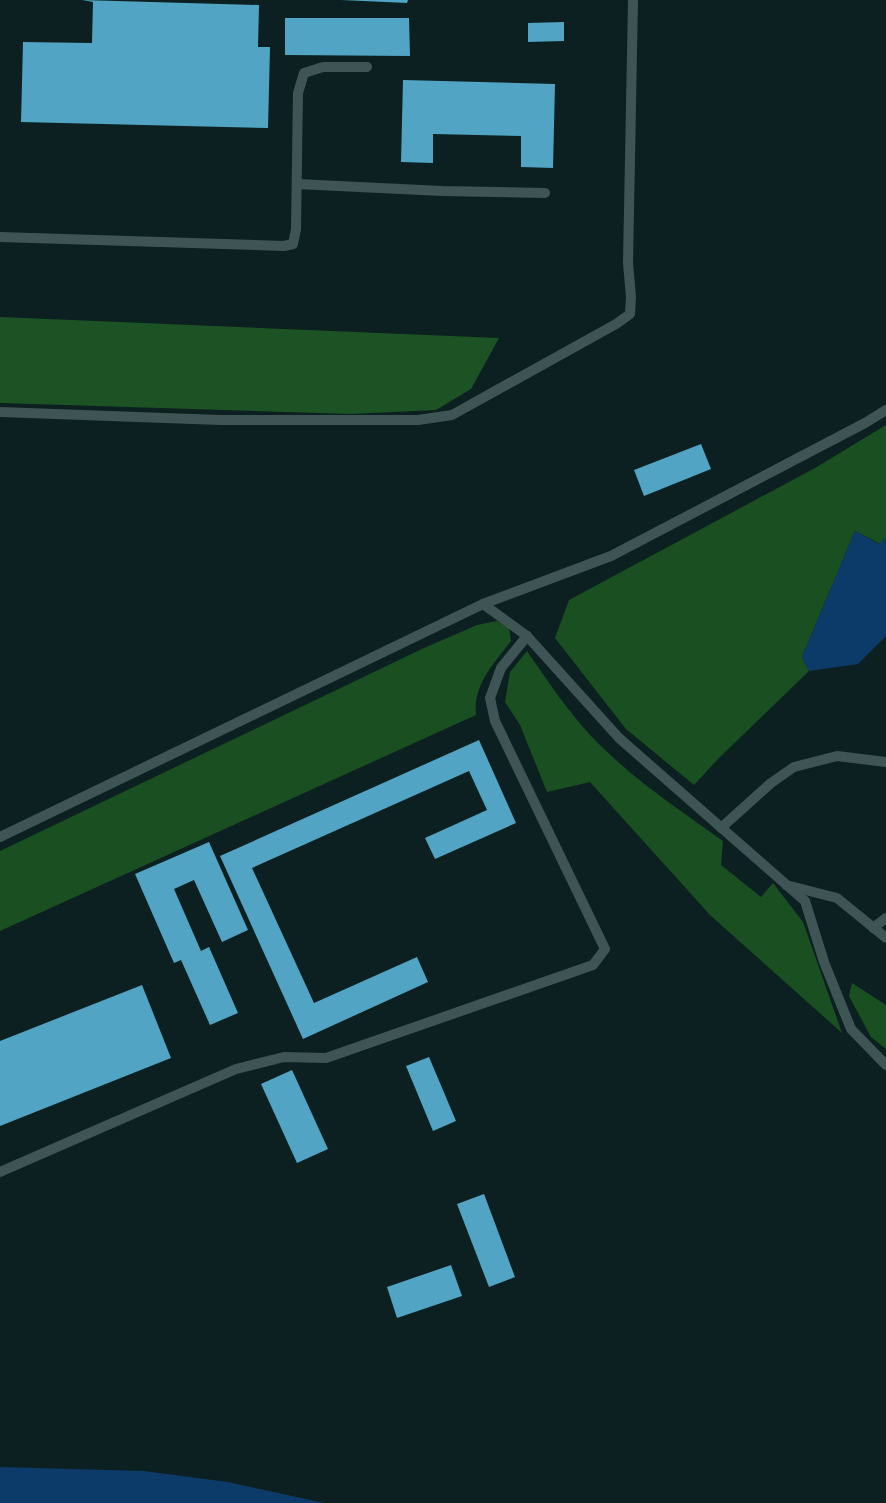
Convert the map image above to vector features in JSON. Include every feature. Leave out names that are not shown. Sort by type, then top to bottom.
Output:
[{"type":"street","points":[[0,412],[220,420],[418,420],[452,415],[616,324],[630,314],[631,297],[628,263],[633,0]]},
{"type":"street","points":[[0,237],[284,246],[293,244],[296,229],[298,93],[304,72],[323,66],[367,67]]},
{"type":"street","points":[[297,184],[442,191],[544,193]]},
{"type":"street","points":[[0,837],[483,604],[611,556],[865,423],[886,410]]},
{"type":"street","points":[[483,604],[527,636],[619,738],[805,901],[824,962],[851,1029],[886,1065]]},
{"type":"street","points":[[0,1172],[236,1069],[284,1057],[326,1058],[593,965],[605,949],[495,721],[490,698],[501,668],[527,636]]},
{"type":"street","points":[[721,828],[771,783],[794,767],[837,756],[886,762]]},
{"type":"street","points":[[786,885],[837,898],[886,938]]},
{"type":"street","points":[[873,928],[886,918]]},
{"type":"green space","points":[[0,317],[499,338],[471,389],[436,410],[350,414],[0,403]]},
{"type":"green space","points":[[886,425],[886,538],[880,544],[855,531],[802,657],[809,671],[718,759],[694,785],[626,729],[555,638],[569,600],[815,468]]},
{"type":"green space","points":[[497,621],[509,628],[511,641],[492,666],[481,684],[476,704],[476,715],[0,931],[0,851],[424,648],[477,625]]},
{"type":"green space","points":[[527,651],[574,716],[606,751],[654,792],[723,841],[721,865],[761,897],[773,883],[803,922],[842,1033],[710,915],[590,782],[547,792],[520,725],[505,702],[510,672]]},
{"type":"green space","points":[[852,983],[886,1005],[886,1049],[871,1037],[849,996]]},
{"type":"water","points":[[855,531],[879,544],[886,538],[886,636],[858,664],[809,671],[802,657]]},
{"type":"water","points":[[0,1467],[144,1471],[228,1482],[324,1503],[0,1503]]},
{"type":"building","points":[[82,0],[259,5],[258,47],[270,47],[268,128],[21,122],[23,42],[92,43],[93,2]]},
{"type":"building","points":[[341,0],[408,0],[407,3]]},
{"type":"building","points":[[285,18],[409,18],[410,56],[285,55]]},
{"type":"building","points":[[564,22],[564,41],[528,42],[528,23]]},
{"type":"building","points":[[403,80],[555,84],[553,168],[521,167],[521,136],[433,134],[433,163],[401,162]]},
{"type":"building","points":[[701,444],[711,469],[644,496],[634,470]]},
{"type":"building","points":[[479,740],[516,823],[435,859],[425,838],[487,810],[469,771],[252,868],[314,1003],[417,957],[428,982],[303,1039],[220,856]]},
{"type":"building","points":[[209,842],[248,930],[222,942],[194,880],[174,889],[201,951],[209,947],[238,1013],[210,1025],[181,960],[174,963],[135,874]]},
{"type":"building","points":[[142,985],[171,1058],[0,1126],[0,1041]]},
{"type":"building","points":[[429,1057],[456,1121],[433,1131],[406,1066]]},
{"type":"building","points":[[292,1070],[328,1149],[297,1163],[261,1084]]},
{"type":"building","points":[[484,1194],[515,1277],[489,1287],[457,1204]]},
{"type":"building","points":[[451,1265],[462,1296],[397,1318],[387,1287]]}]
